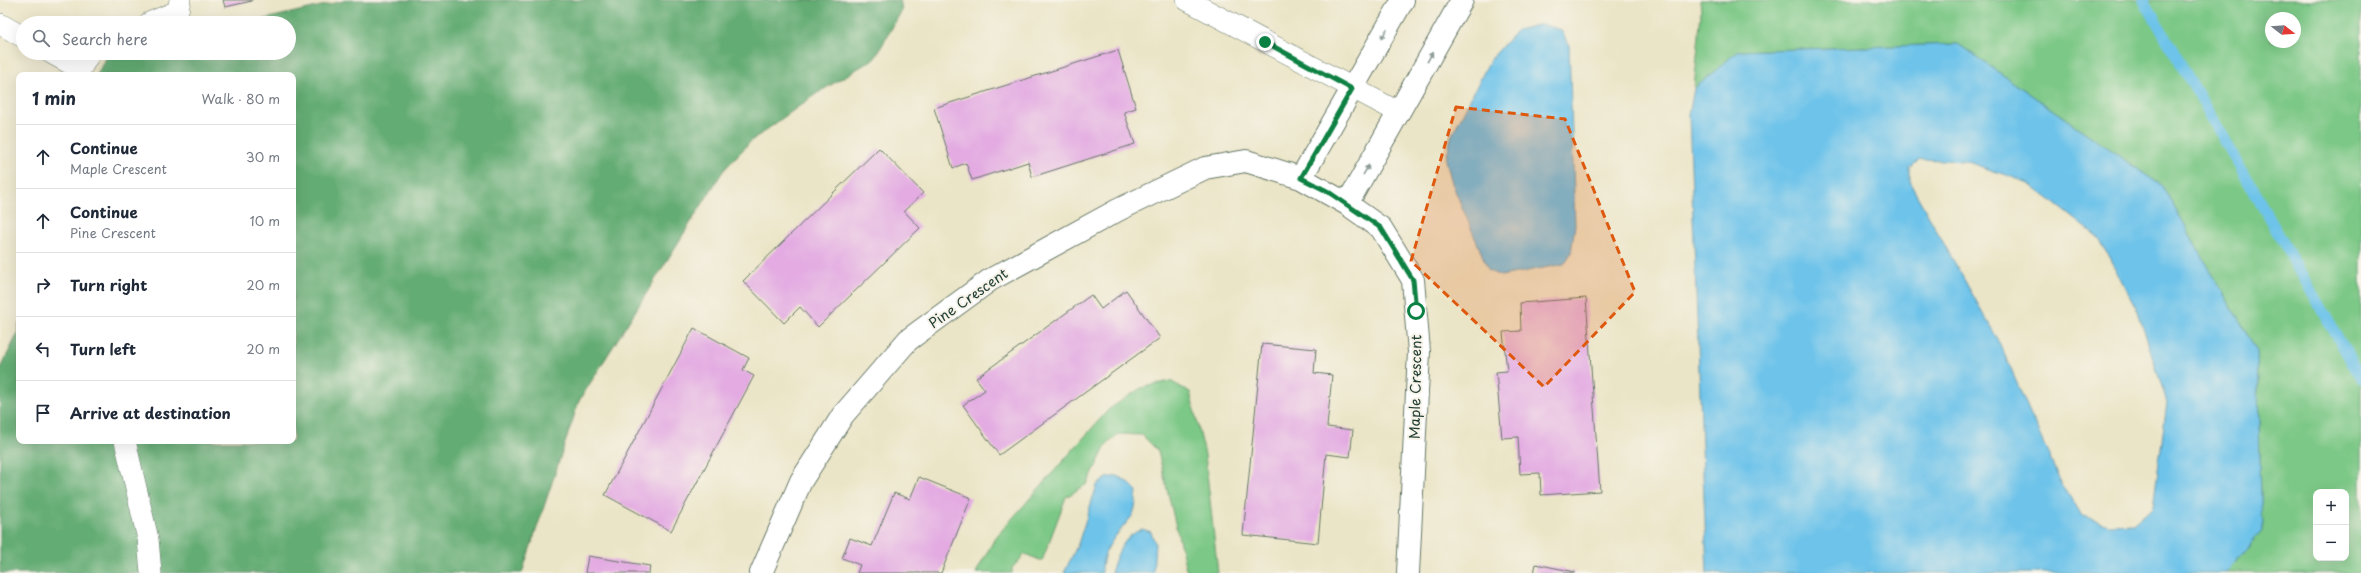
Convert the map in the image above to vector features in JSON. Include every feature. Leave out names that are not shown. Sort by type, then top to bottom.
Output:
[{"type":"street","points":[[1301,178],[1403,0]]},
{"type":"street","points":[[1347,204],[1462,0]]},
{"type":"street","name":"Pine Crescent","points":[[761,573],[801,481],[843,415],[908,340],[990,280],[1118,210],[1205,168],[1246,162],[1301,178],[1327,191]]},
{"type":"street","name":"Maple Crescent","points":[[1327,191],[1381,228],[1413,280],[1419,352],[1408,573]]},
{"type":"lane","points":[[166,16],[178,11],[180,0]]},
{"type":"lane","points":[[1187,0],[1352,89],[1398,112]]},
{"type":"lane","points":[[0,24],[16,33]]},
{"type":"lane","points":[[68,60],[82,66]]},
{"type":"lane","points":[[126,444],[148,540],[151,573]]},
{"type":"highlighted area","points":[[1456,107],[1565,119],[1635,292],[1544,387],[1411,261]]},
{"type":"green space","points":[[347,0],[900,0],[902,10],[875,58],[816,94],[751,141],[723,171],[579,401],[522,573],[0,573],[0,369],[16,337],[16,444],[296,444],[296,72],[98,72],[104,60],[296,60],[296,16],[277,16]]},
{"type":"green space","points":[[1700,0],[2361,0],[2361,573],[2226,573],[2262,531],[2257,352],[2162,186],[1958,44],[1738,51],[1694,89],[1701,12]]},
{"type":"green space","points":[[1170,381],[1190,392],[1205,455],[1218,573],[1187,573],[1158,451],[1142,435],[1118,434],[1106,446],[1087,484],[1066,497],[1042,561],[1025,554],[1012,568],[1012,573],[976,573],[995,538],[1109,409],[1141,388]]},
{"type":"water","points":[[1542,24],[1561,30],[1569,45],[1575,225],[1571,253],[1564,264],[1501,276],[1489,271],[1452,183],[1446,160],[1451,137],[1490,60],[1517,30]]},
{"type":"water","points":[[1958,44],[2162,186],[2257,352],[2262,531],[2226,573],[1707,573],[1689,115],[1694,89],[1738,51]],"holes":[[[1920,159],[1965,161],[2029,183],[2098,237],[2138,311],[2167,403],[2153,507],[2134,524],[2109,525],[2081,515],[2059,479],[1998,340],[1910,183],[1910,168]]]},
{"type":"water","points":[[1118,476],[1137,491],[1136,504],[1132,516],[1116,535],[1107,549],[1102,564],[1102,573],[1064,573],[1078,544],[1097,485],[1107,478]]},
{"type":"water","points":[[1142,529],[1151,532],[1155,543],[1153,573],[1111,573],[1118,552],[1125,541],[1135,532]]},
{"type":"building","points":[[223,0],[252,0],[252,1],[225,7]]},
{"type":"building","points":[[1118,50],[1136,108],[1124,112],[1135,144],[1032,177],[1028,162],[972,180],[966,163],[953,168],[934,108]]},
{"type":"building","points":[[879,148],[923,193],[904,211],[920,228],[818,327],[800,307],[784,323],[743,281]]},
{"type":"building","points":[[1126,290],[1160,338],[999,455],[963,405],[985,390],[976,378],[1091,295],[1101,309]]},
{"type":"building","points":[[1586,298],[1600,491],[1541,495],[1540,473],[1520,474],[1518,437],[1502,438],[1496,372],[1507,371],[1503,332],[1521,331],[1520,303]]},
{"type":"building","points":[[694,328],[749,358],[743,370],[754,376],[671,531],[605,495]]},
{"type":"building","points":[[1262,344],[1316,349],[1314,373],[1332,375],[1327,427],[1353,430],[1350,457],[1326,454],[1318,543],[1243,535]]},
{"type":"building","points":[[919,477],[971,498],[941,573],[857,573],[860,565],[842,558],[850,538],[872,546],[894,493],[910,499]]},
{"type":"building","points":[[588,556],[650,566],[649,573],[585,573]]},
{"type":"building","points":[[1536,564],[1575,572],[1575,573],[1534,573]]},
{"type":"waterway","points":[[2144,0],[2361,378]]},
{"type":"route","points":[[1265,42],[1352,89],[1301,178],[1327,191],[1381,228],[1413,280],[1416,311]]}]
